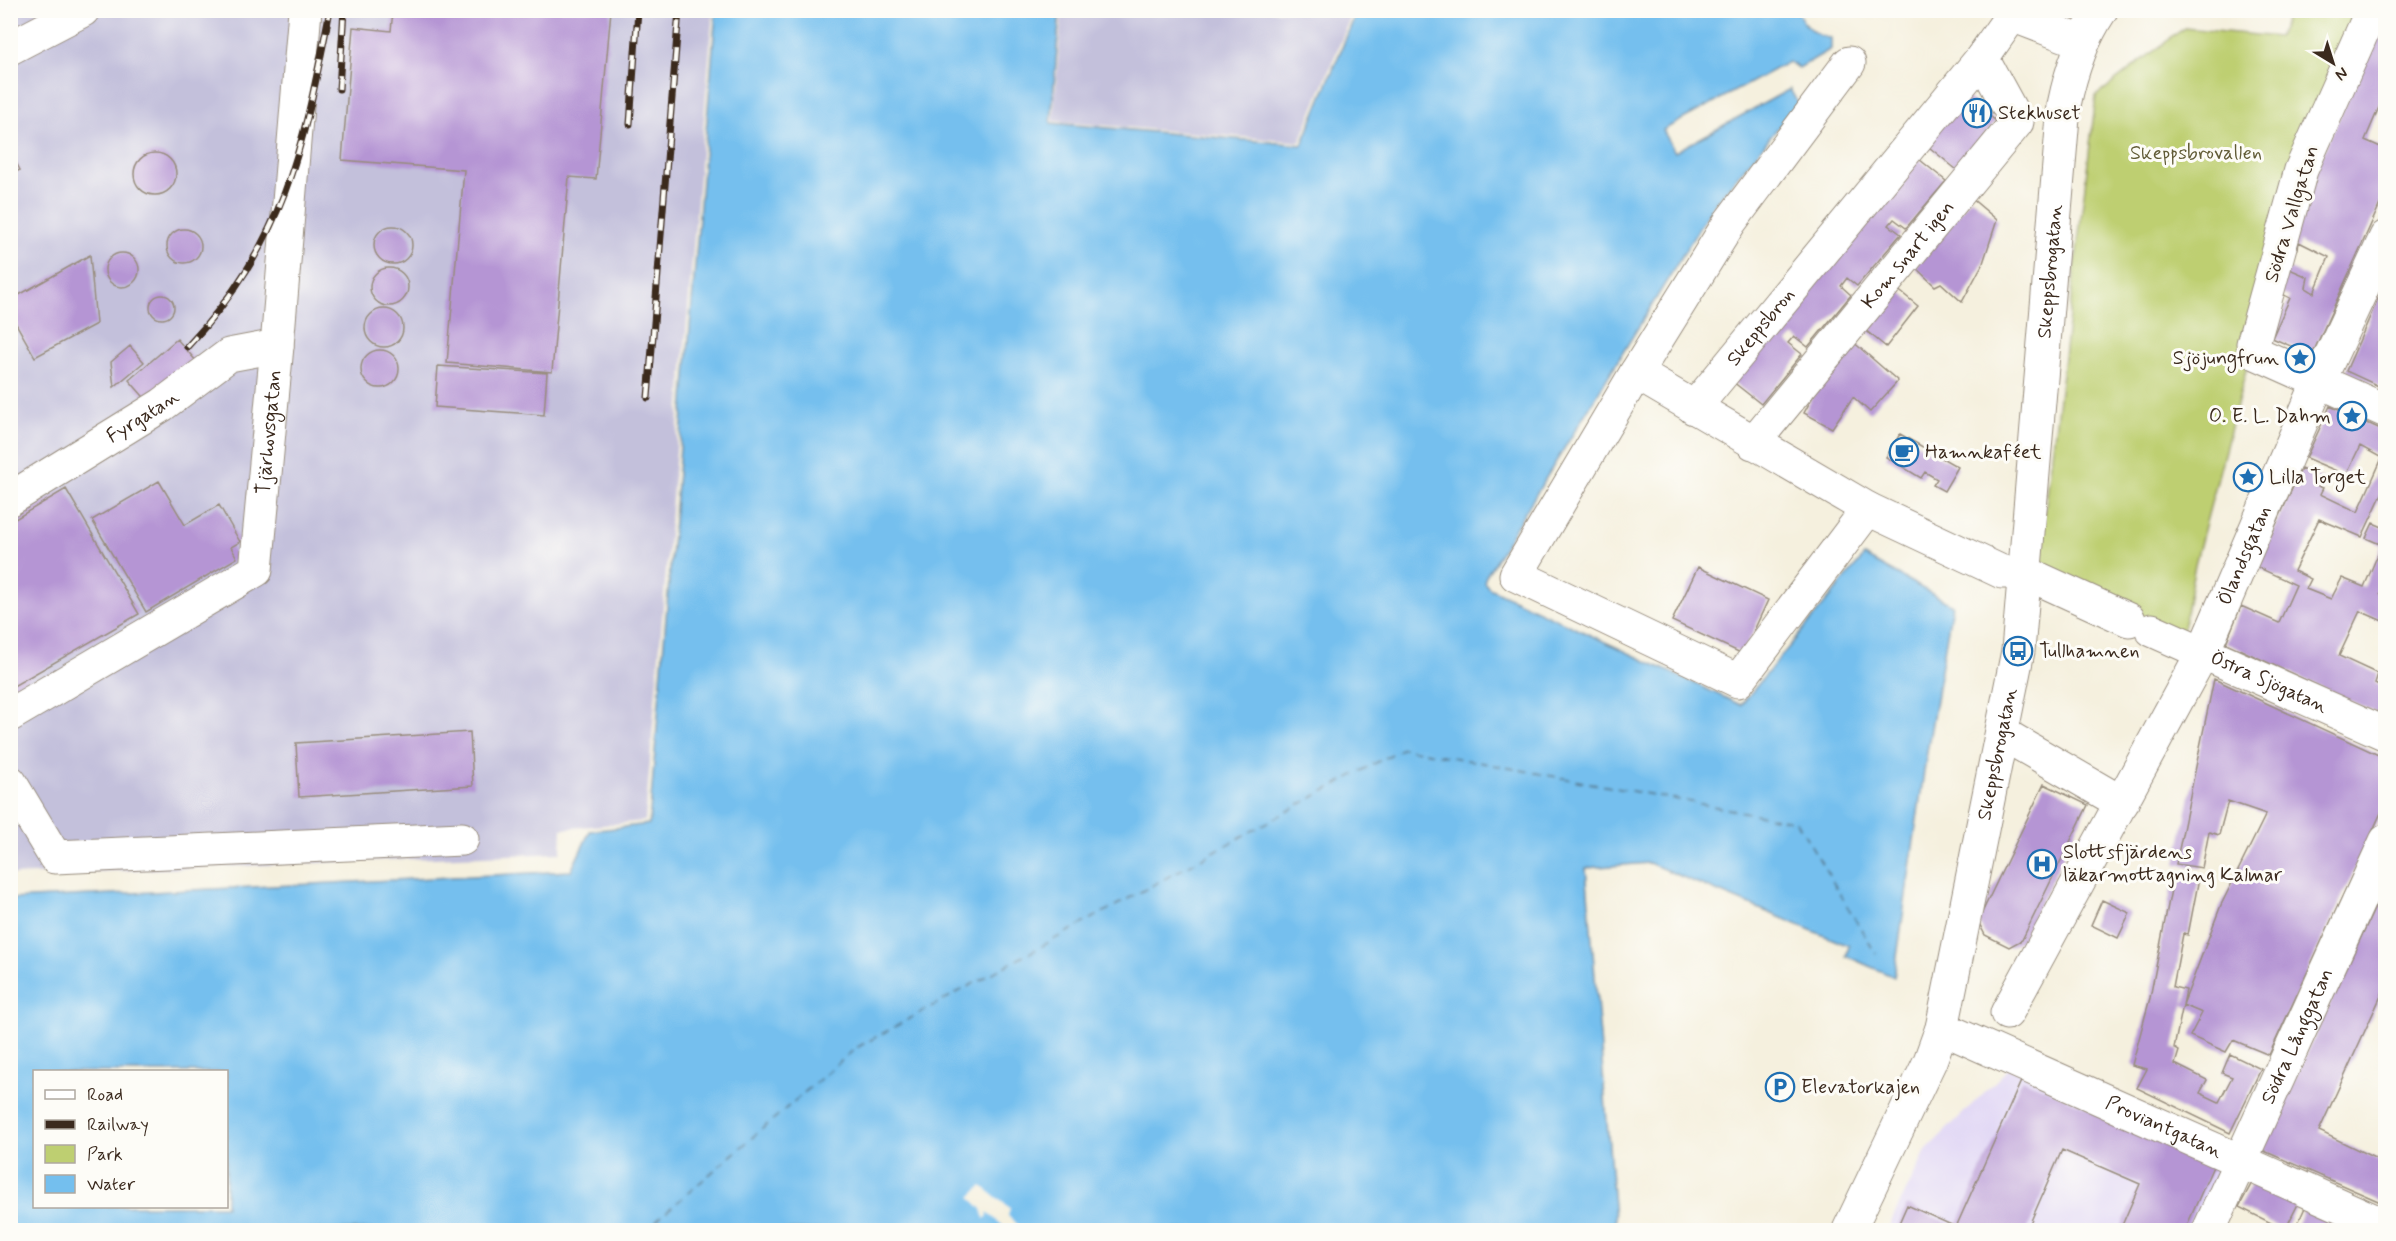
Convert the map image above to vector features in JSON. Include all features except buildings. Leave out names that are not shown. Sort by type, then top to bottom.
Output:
[{"type":"street","points":[[10,48],[83,10]]},
{"type":"street","name":"Tjärhovsgatan","points":[[10,715],[256,570],[304,10]]},
{"type":"street","name":"Skeppsbrogatan","points":[[1849,1230],[1930,1061],[1942,1029],[2003,734],[2015,675],[2064,105],[2082,42],[2101,10]]},
{"type":"street","name":"Södra Vallgatan","points":[[2319,381],[2258,354],[2253,344],[2301,170],[2372,10]]},
{"type":"street","name":"Skeppsbron","points":[[1694,408],[1982,58],[2010,13],[2082,42]]},
{"type":"street","name":"Kom snart igen","points":[[1753,443],[2017,122],[1982,58]]},
{"type":"street","points":[[1849,63],[1730,222],[1636,373],[1516,575],[1738,681],[1868,509]]},
{"type":"street","name":"Ölandsgatan","points":[[2007,1013],[2203,652],[2319,381],[2385,237]]},
{"type":"street","name":"Fyrgatan","points":[[10,499],[162,405],[229,355],[277,346]]},
{"type":"street","points":[[1636,373],[1868,509],[2002,572],[2024,572]]},
{"type":"street","points":[[2319,381],[2385,411]]},
{"type":"street","name":"Östra Sjögatan","points":[[2024,572],[2385,734]]},
{"type":"street","points":[[2003,734],[2122,803]]},
{"type":"street","points":[[10,782],[55,857],[462,839]]},
{"type":"street","name":"Södra Långgatan","points":[[2209,1230],[2385,841]]},
{"type":"street","name":"Proviantgatan","points":[[1942,1029],[2385,1226]]},
{"type":"shaded area","points":[[1062,10],[1353,11],[1300,142],[1053,121]]},
{"type":"shaded area","points":[[10,11],[713,11],[645,821],[562,829],[561,853],[11,875]]},
{"type":"shaded area","points":[[2010,1067],[2216,1157],[2223,1172],[2197,1230],[1887,1230],[1927,1149]]},
{"type":"green space","name":"Skeppsbrovallen","points":[[2290,11],[2372,11],[2253,344],[2195,564],[2182,635],[2038,569],[2096,96],[2184,28],[2278,37]]},
{"type":"water","points":[[716,11],[1060,11],[1051,123],[1302,145],[1357,11],[1797,11],[1810,29],[1831,38],[1831,49],[1799,68],[1788,62],[1663,130],[1675,152],[1790,89],[1798,104],[1712,207],[1484,582],[1489,588],[1741,705],[1864,556],[1952,605],[1926,758],[1894,977],[1846,956],[1849,946],[1649,863],[1586,868],[1616,1230],[11,1230],[11,899],[571,871],[590,831],[649,824]]},
{"type":"pier","points":[[982,1186],[1010,1208],[1008,1216],[1024,1230],[1008,1230],[987,1212],[988,1216],[984,1219],[982,1209],[970,1197]]},
{"type":"ferry route","points":[[645,1230],[856,1048],[1403,748],[1797,822],[1876,954]]},
{"type":"railway","points":[[187,347],[220,308],[247,269],[269,230],[286,190],[310,106],[330,10]]},
{"type":"railway","points":[[339,89],[344,10]]},
{"type":"railway","points":[[630,124],[638,10]]},
{"type":"railway","points":[[648,398],[679,10]]},
{"type":"place","name":"Stekhuset","points":[[1977,113]]},
{"type":"place","name":"Sjöjungfrun","points":[[2300,358]]},
{"type":"place","name":"O. E. L. Dahm","points":[[2352,416]]},
{"type":"place","name":"Hamnkaféet","points":[[1904,452]]},
{"type":"place","name":"Lilla Torget","points":[[2248,477]]},
{"type":"place","name":"Tullhamnen","points":[[2018,651]]},
{"type":"place","name":"Slottsfjärdens läkarmottagning Kalmar","points":[[2042,864]]},
{"type":"place","name":"Elevatorkajen","points":[[1780,1087]]}]
